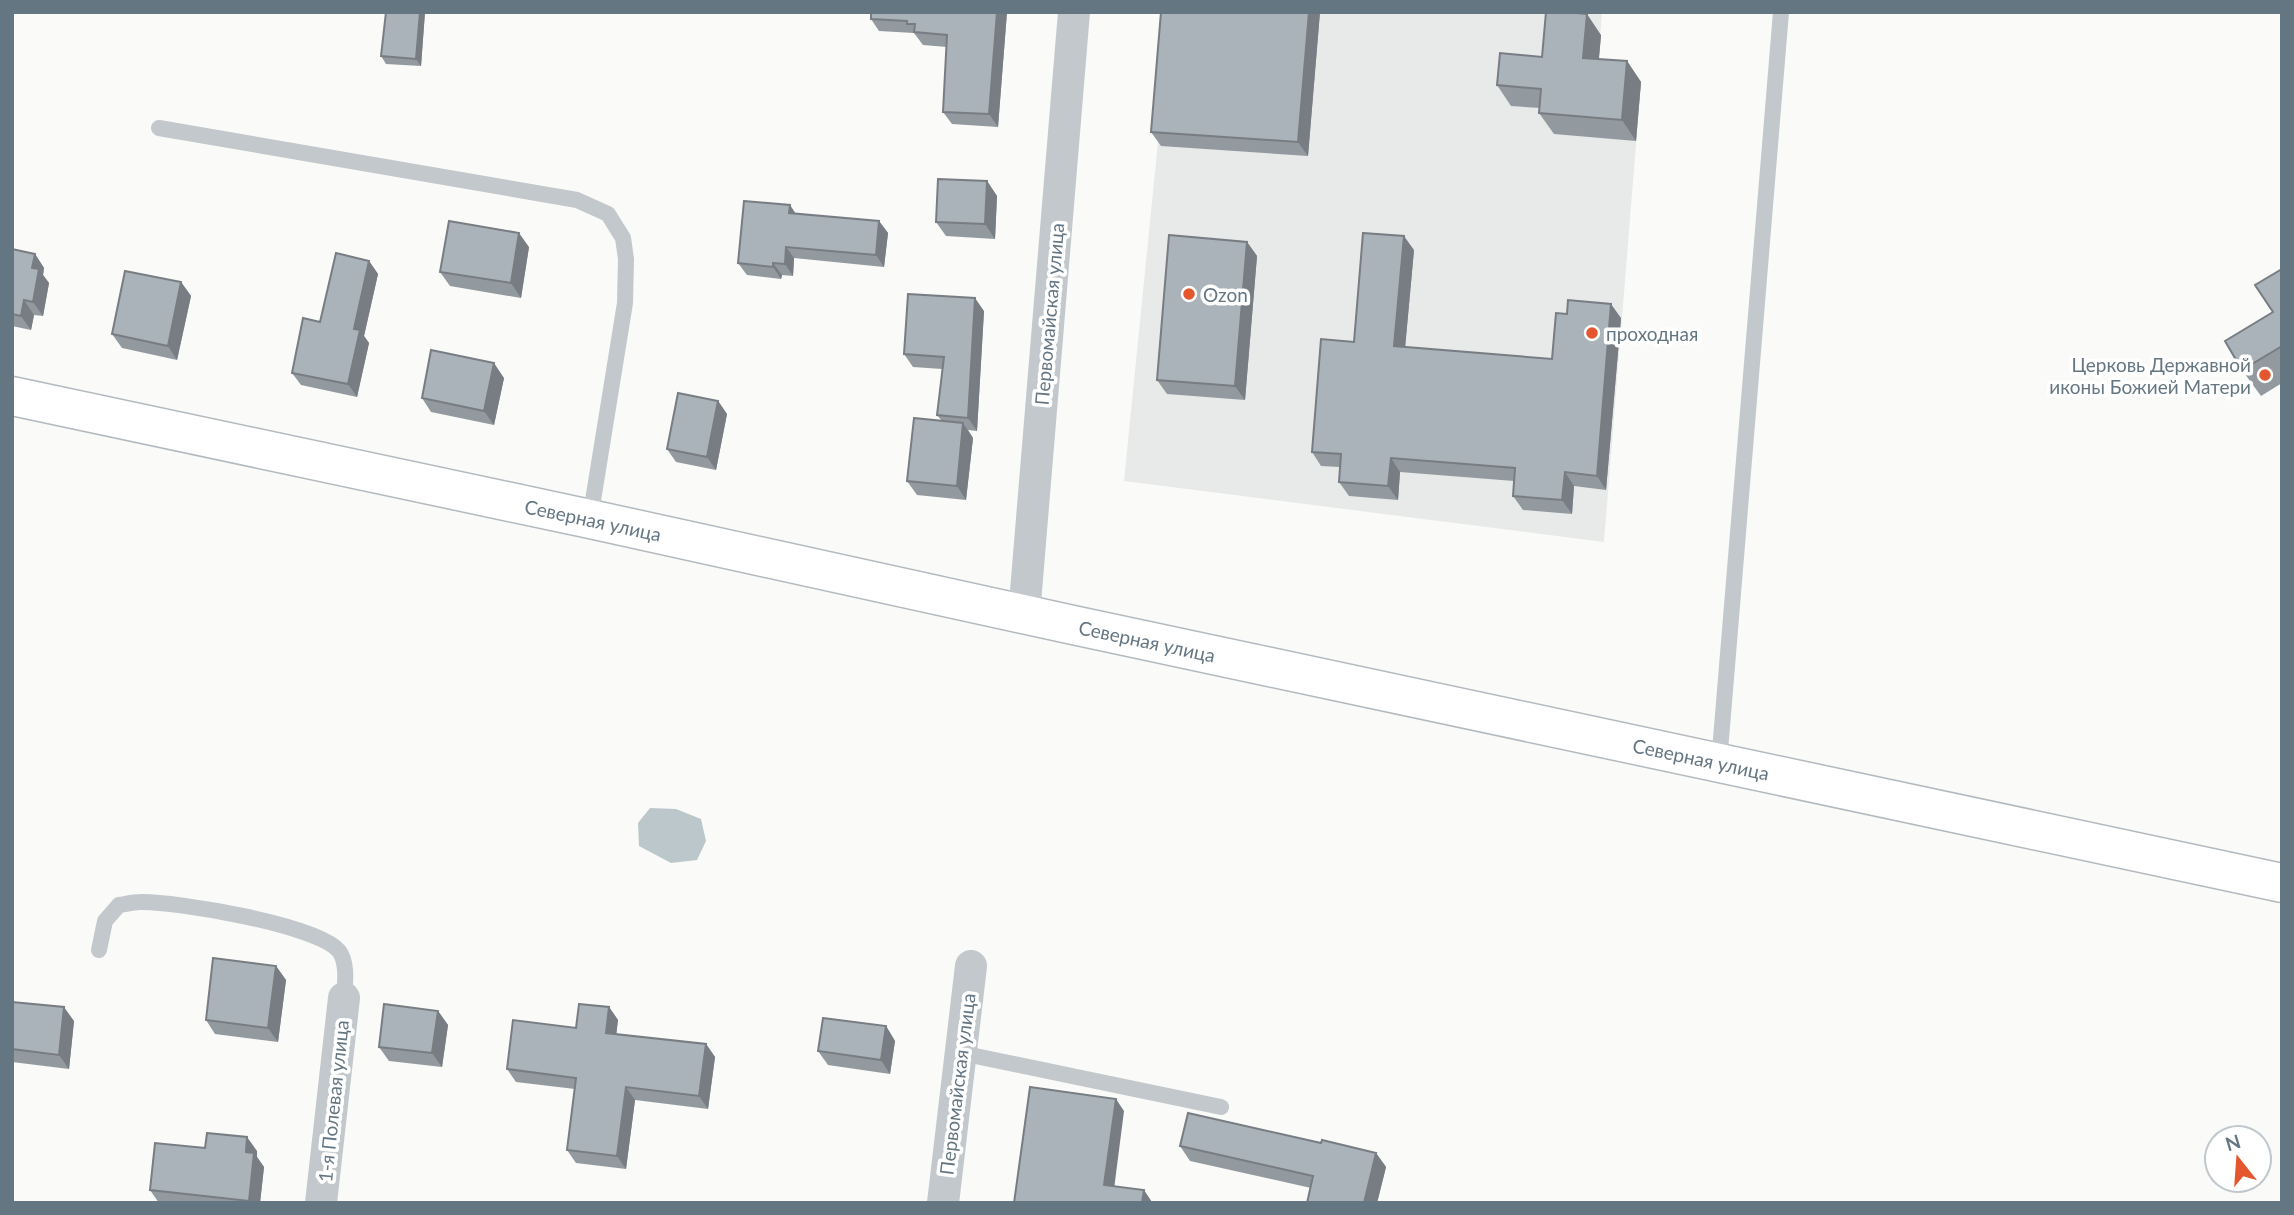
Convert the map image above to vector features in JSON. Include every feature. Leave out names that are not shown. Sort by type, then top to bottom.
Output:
[{"type":"main road","name":"Северная улица","points":[[12,397],[2282,883]]},
{"type":"street","name":"Первомайская улица","points":[[1024,615],[1074,12]]},
{"type":"street","name":"Первомайская улица","points":[[943,1203],[971,966]]},
{"type":"street","name":"1-я Полевая улица","points":[[321,1203],[344,998]]},
{"type":"lane","points":[[1718,763],[1781,12]]},
{"type":"lane","points":[[159,128],[577,200],[608,214],[623,238],[626,259],[625,303],[590,519]]},
{"type":"lane","points":[[99,950],[105,921],[119,905],[141,901],[231,912],[319,936],[339,951],[346,972],[344,998]]},
{"type":"lane","points":[[961,1053],[1221,1107]]},
{"type":"shaded area","points":[[1171,12],[1602,12],[1597,78],[1641,82],[1604,542],[1124,481]]},
{"type":"shaded area","points":[[650,808],[676,809],[701,819],[706,841],[697,860],[671,863],[639,846],[638,823]]},
{"type":"building","points":[[386,12],[420,12],[416,59],[381,56]]},
{"type":"building","points":[[871,12],[997,12],[989,114],[943,112],[947,35],[914,32],[915,24],[907,24],[907,21],[871,19]]},
{"type":"building","points":[[1161,12],[1309,12],[1298,142],[1151,132]]},
{"type":"building","points":[[1546,12],[1587,14],[1583,58],[1627,61],[1622,120],[1539,113],[1541,89],[1497,85],[1500,53],[1542,57]]},
{"type":"building","points":[[938,179],[987,181],[985,224],[936,222]]},
{"type":"building","points":[[744,201],[790,205],[789,213],[879,221],[876,255],[786,247],[785,264],[773,263],[773,267],[738,263]]},
{"type":"building","points":[[449,221],[519,233],[511,283],[440,272]]},
{"type":"building","points":[[1363,233],[1404,236],[1394,346],[1552,359],[1556,313],[1567,314],[1568,300],[1611,304],[1597,476],[1565,472],[1562,500],[1513,496],[1515,468],[1391,458],[1388,486],[1339,482],[1341,454],[1312,452],[1321,339],[1354,342]]},
{"type":"building","points":[[1169,235],[1247,242],[1235,386],[1157,380]]},
{"type":"building","points":[[12,249],[35,254],[32,268],[39,269],[33,302],[24,300],[21,316],[12,314]]},
{"type":"building","points":[[336,253],[369,261],[354,329],[360,330],[348,384],[292,373],[303,318],[320,322]]},
{"type":"building","points":[[2282,269],[2282,346],[2242,370],[2225,341],[2273,312],[2255,285]]},
{"type":"building","points":[[125,271],[181,282],[168,346],[112,334]]},
{"type":"building","points":[[908,294],[975,298],[968,418],[937,415],[944,357],[904,354]]},
{"type":"building","points":[[431,350],[494,363],[484,411],[422,398]]},
{"type":"building","points":[[678,393],[718,401],[707,457],[667,449]]},
{"type":"building","points":[[914,418],[963,423],[957,486],[907,481]]},
{"type":"building","points":[[213,958],[276,966],[268,1028],[206,1020]]},
{"type":"building","points":[[12,1002],[64,1007],[59,1055],[12,1049]]},
{"type":"building","points":[[384,1004],[438,1011],[432,1053],[379,1047]]},
{"type":"building","points":[[579,1004],[609,1007],[606,1033],[706,1044],[699,1096],[626,1087],[617,1156],[567,1150],[576,1078],[507,1069],[513,1020],[576,1028]]},
{"type":"building","points":[[823,1018],[886,1026],[881,1060],[818,1051]]},
{"type":"building","points":[[1030,1087],[1116,1099],[1104,1185],[1144,1190],[1142,1203],[1014,1203]]},
{"type":"building","points":[[1188,1113],[1376,1153],[1364,1203],[1307,1203],[1313,1176],[1180,1146]]},
{"type":"building","points":[[207,1133],[247,1137],[246,1152],[254,1153],[249,1201],[150,1190],[155,1143],[205,1148]]},
{"type":"place","name":"Ozon","points":[[1189,294]]},
{"type":"place","name":"проходная","points":[[1592,333]]},
{"type":"place","name":"Церковь Державной иконы Божией Матери","points":[[2265,375]]}]
